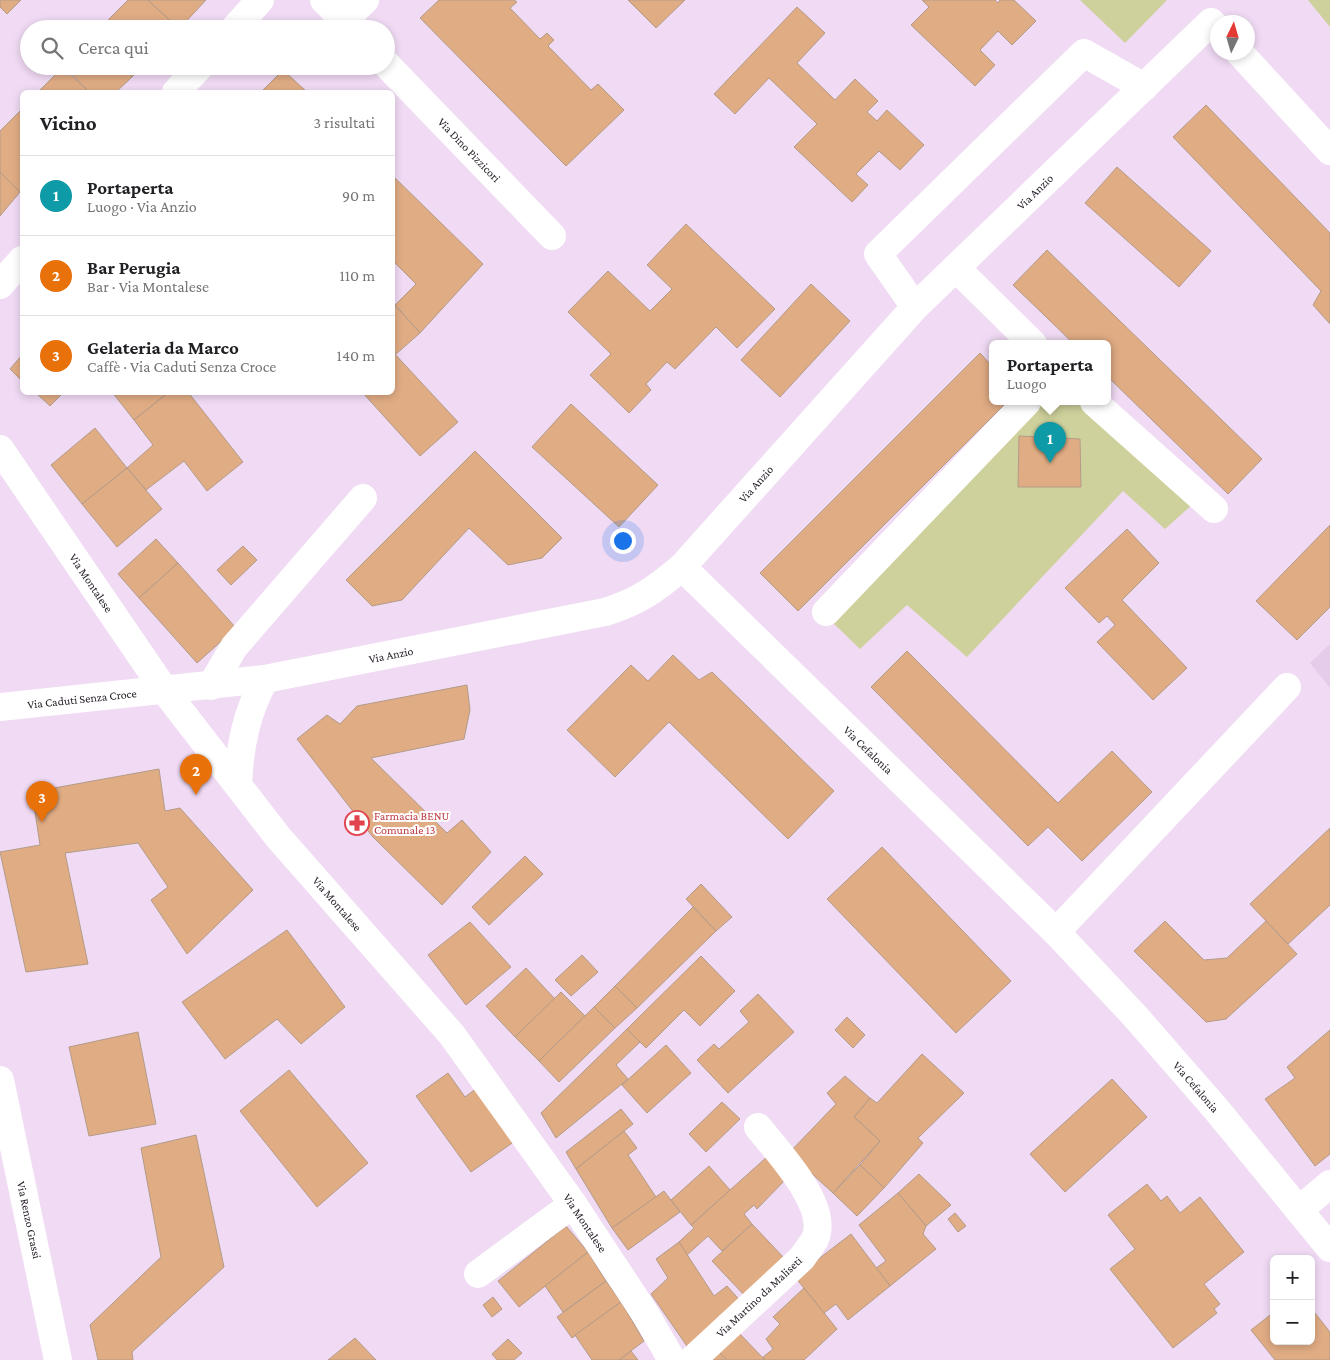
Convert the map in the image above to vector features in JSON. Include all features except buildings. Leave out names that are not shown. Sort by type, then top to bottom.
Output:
[{"type":"street","points":[[242,20],[260,0]]},
{"type":"street","points":[[324,0],[344,20]]},
{"type":"street","points":[[351,20],[365,0]]},
{"type":"street","name":"Via Anzio","points":[[165,691],[265,679],[604,612],[631,604],[655,590],[682,567],[915,307],[1144,87],[1210,29]]},
{"type":"street","points":[[915,307],[878,254],[1084,53],[1144,87]]},
{"type":"street","points":[[1246,60],[1330,151]]},
{"type":"street","name":"Via Dino Pizzicori","points":[[395,73],[552,236]]},
{"type":"street","points":[[178,90],[192,75]]},
{"type":"street","points":[[0,285],[20,262]]},
{"type":"street","points":[[956,268],[1029,340]]},
{"type":"street","points":[[826,612],[1024,405]]},
{"type":"street","points":[[1097,405],[1214,509]]},
{"type":"street","name":"Via Montalese","points":[[0,449],[165,691],[278,837],[452,1035],[573,1204],[646,1315],[672,1360]]},
{"type":"street","points":[[211,686],[234,647],[363,498]]},
{"type":"street","name":"Via Cefalonia","points":[[682,567],[1056,932],[1134,1015],[1330,1248]]},
{"type":"street","points":[[238,784],[243,734],[252,704],[265,679]]},
{"type":"street","points":[[1056,932],[1287,687]]},
{"type":"street","name":"Via Caduti Senza Croce","points":[[0,707],[165,691]]},
{"type":"street","name":"Via Renzo Grassi","points":[[0,1080],[58,1360]]},
{"type":"street","name":"Via Martino da Maliseti","points":[[692,1360],[802,1258],[815,1238],[817,1220],[812,1203],[794,1172],[758,1127]]},
{"type":"street","points":[[1299,1210],[1330,1184]]},
{"type":"street","points":[[478,1274],[573,1204]]},
{"type":"shaded area","points":[[1330,644],[1330,688],[1310,663]]},
{"type":"green space","points":[[1080,0],[1167,0],[1125,43]]},
{"type":"green space","points":[[1308,0],[1330,0],[1330,27]]},
{"type":"green space","points":[[1038,405],[1080,405],[1194,503],[1165,529],[1123,491],[967,657],[907,605],[860,649],[831,621]]},
{"type":"place","name":"Portaperta","points":[[1050,463]]},
{"type":"place","name":"Bar Perugia","points":[[196,795]]},
{"type":"place","name":"Gelateria da Marco","points":[[42,822]]},
{"type":"place","name":"Farmacia BENU Comunale 13","points":[[357,823]]}]
